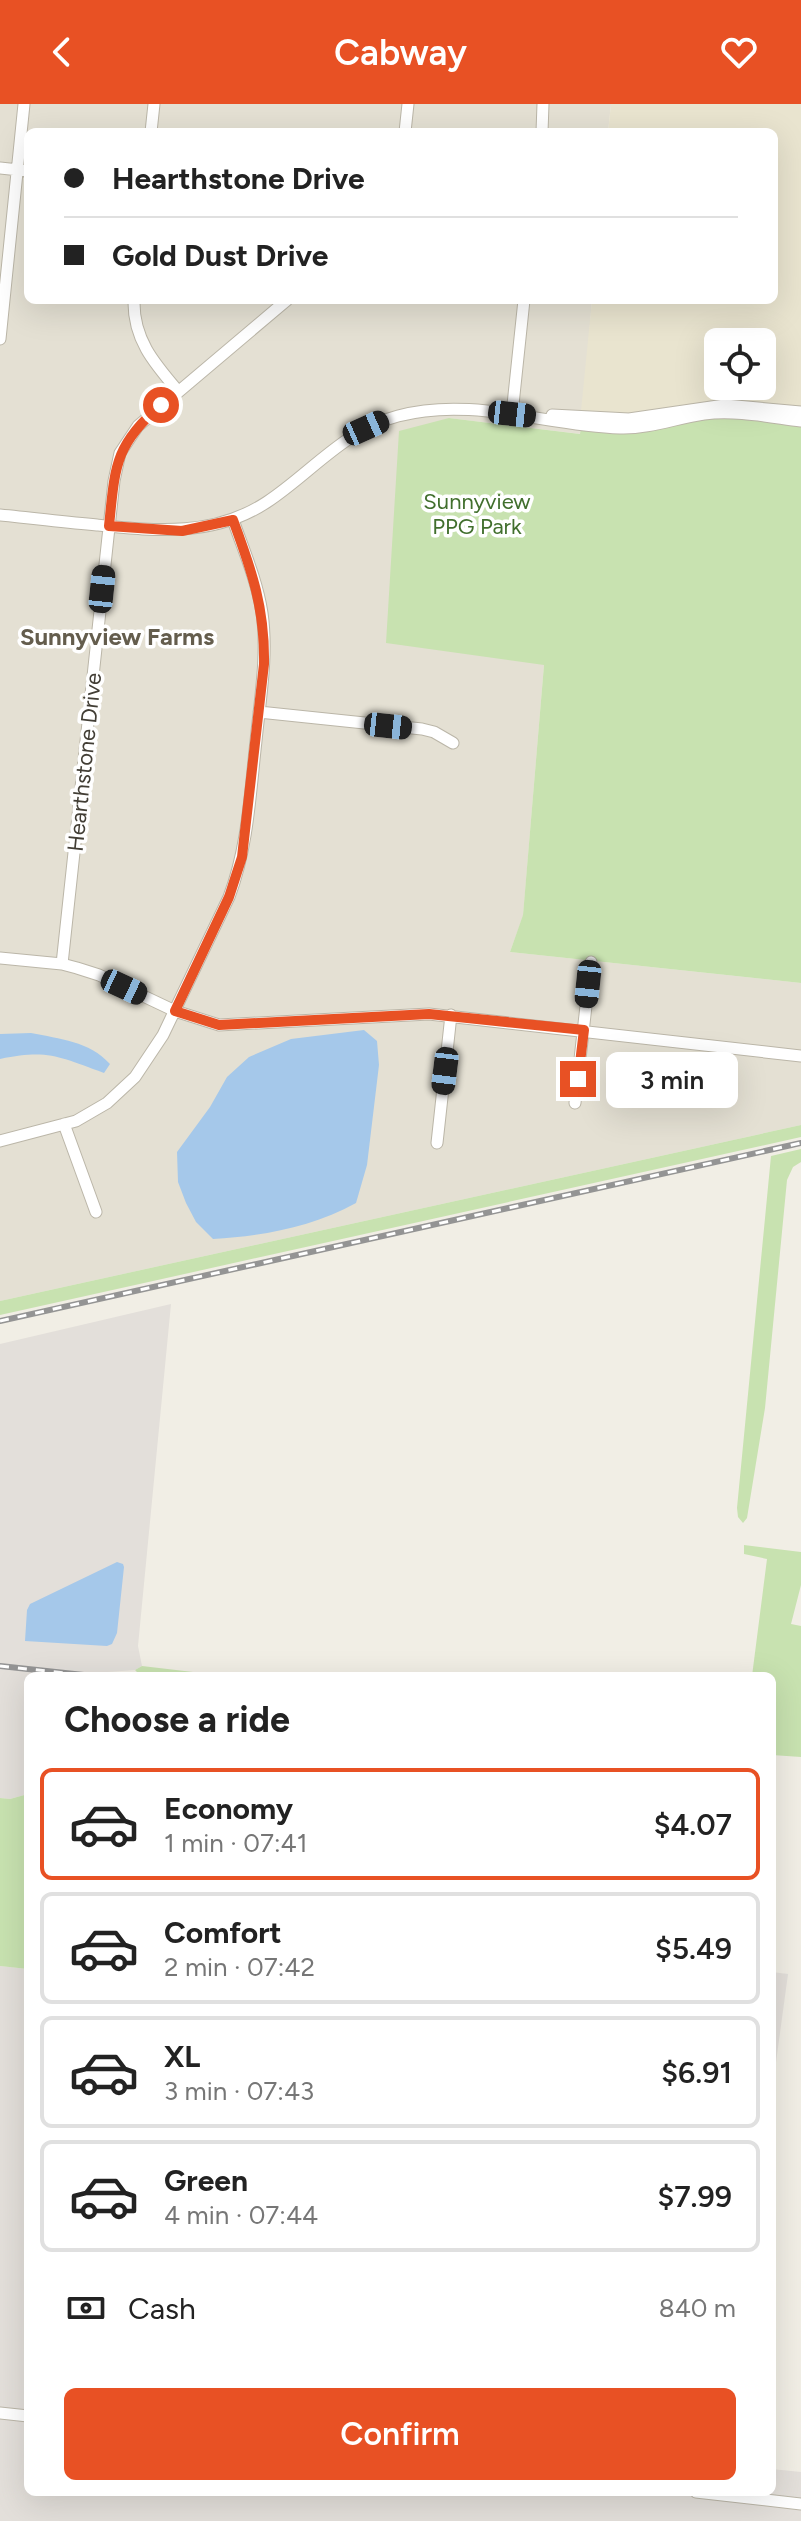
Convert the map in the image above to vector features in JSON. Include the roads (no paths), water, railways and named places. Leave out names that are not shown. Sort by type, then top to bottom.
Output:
[{"type":"street","points":[[0,337],[23,170],[24,104]]},
{"type":"street","points":[[151,128],[154,104]]},
{"type":"street","points":[[405,128],[408,104]]},
{"type":"street","points":[[542,128],[543,104]]},
{"type":"street","points":[[0,168],[23,170]]},
{"type":"street","points":[[134,304],[140,340],[178,391]]},
{"type":"street","name":"Hearthstone Drive","points":[[62,964],[114,481],[120,453],[138,426],[282,304]]},
{"type":"street","points":[[512,414],[524,304]]},
{"type":"street","points":[[531,416],[629,419],[725,405],[801,412]]},
{"type":"street","points":[[0,515],[182,531],[233,520],[265,504],[344,441],[381,421],[417,411],[437,409],[512,414],[619,428],[717,413],[801,421]]},
{"type":"street","points":[[0,1141],[64,1124],[92,1112],[124,1089],[149,1060],[175,1011],[237,875],[245,838],[264,664],[262,615],[253,574],[233,520]]},
{"type":"street","points":[[259,712],[422,729],[453,743]]},
{"type":"street","points":[[0,958],[62,964],[99,975],[175,1011],[219,1025],[407,1014],[451,1015],[801,1056]]},
{"type":"street","points":[[575,1103],[591,962]]},
{"type":"street","points":[[437,1143],[451,1015]]},
{"type":"street","points":[[64,1124],[96,1212]]},
{"type":"street","points":[[0,2413],[24,2416]]},
{"type":"street","points":[[731,2496],[801,2504]]},
{"type":"water","points":[[364,1030],[377,1041],[379,1065],[367,1165],[356,1203],[287,1229],[213,1239],[196,1222],[186,1203],[178,1182],[177,1152],[210,1107],[227,1077],[249,1057],[291,1039]]},
{"type":"water","points":[[31,1033],[83,1046],[110,1064],[104,1073],[54,1056],[0,1059],[0,1034]]},
{"type":"water","points":[[117,1562],[124,1567],[117,1633],[112,1644],[25,1641],[30,1604]]},
{"type":"railway","points":[[0,1321],[801,1143]]},
{"type":"railway","points":[[0,1666],[56,1672]]},
{"type":"district","name":"Sunnyview Farms","points":[[117,637]]},
{"type":"park label","name":"Sunnyview PPG Park","points":[[477,514]]}]
